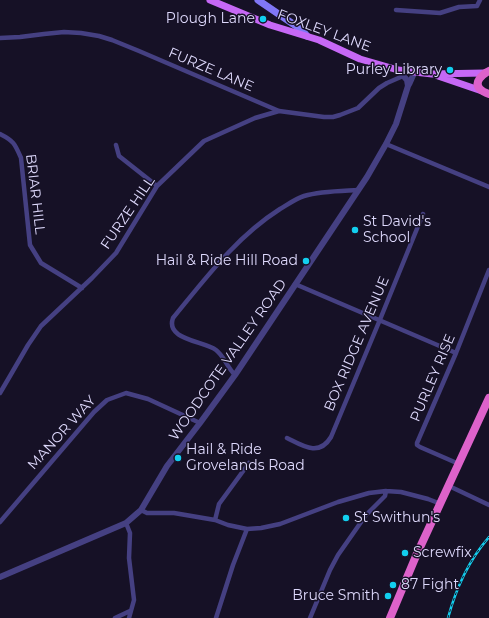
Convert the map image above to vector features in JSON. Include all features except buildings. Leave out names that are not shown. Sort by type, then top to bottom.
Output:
[{"type":"highway","points":[[485,92],[478,87],[478,83],[482,75],[487,72]]},
{"type":"highway","points":[[390,618],[416,556],[489,398]]},
{"type":"main road","name":"FOXLEY LANE","points":[[210,0],[270,25],[307,36],[360,59],[398,70],[432,74]]},
{"type":"main road","points":[[258,0],[302,30],[307,36]]},
{"type":"main road","points":[[432,74],[487,72]]},
{"type":"main road","points":[[432,74],[485,92]]},
{"type":"street","points":[[396,10],[440,13],[459,7],[477,6],[480,0]]},
{"type":"street","name":"FURZE LANE","points":[[0,38],[64,32],[99,36],[133,48],[279,111],[324,117],[340,115],[358,108],[379,88],[404,76]]},
{"type":"street","points":[[398,70],[408,82],[408,86]]},
{"type":"street","name":"WOODCOTE VALLEY ROAD","points":[[0,577],[126,523],[141,510],[167,466],[235,375],[358,190],[386,144],[396,124],[408,86],[415,72]]},
{"type":"street","name":"FURZE HILL","points":[[0,393],[41,326],[82,288],[116,253],[157,186],[204,141],[255,118],[279,111]]},
{"type":"street","name":"BRIAR HILL","points":[[0,134],[11,140],[17,147],[21,158],[30,245],[42,263],[82,288]]},
{"type":"street","points":[[386,144],[489,187]]},
{"type":"street","points":[[116,145],[119,156],[157,186]]},
{"type":"street","points":[[235,375],[230,370],[220,353],[215,349],[176,333],[172,328],[173,318],[235,245],[271,215],[303,196],[325,192],[358,190]]},
{"type":"street","name":"BOX RIDGE AVENUE","points":[[287,438],[314,449],[323,446],[328,440],[380,320],[423,214]]},
{"type":"street","name":"PURLEY RISE","points":[[459,464],[419,447],[417,443],[488,278],[489,270]]},
{"type":"street","points":[[296,284],[456,353]]},
{"type":"street","name":"MANOR WAY","points":[[0,522],[94,412],[107,400],[126,393],[148,399],[200,423]]},
{"type":"street","points":[[215,520],[219,504],[249,463]]},
{"type":"street","points":[[448,486],[489,505]]},
{"type":"street","points":[[141,510],[147,513],[174,513],[215,520],[228,525],[247,529],[280,524],[362,494],[374,492],[410,494],[441,504]]},
{"type":"street","points":[[310,618],[330,570],[338,555],[366,515],[385,496],[386,492]]},
{"type":"street","points":[[126,523],[130,533],[129,558],[134,600],[129,618]]},
{"type":"street","points":[[216,618],[247,529]]},
{"type":"street","points":[[115,618],[130,611]]},
{"type":"railway","points":[[448,618],[459,585],[469,565],[489,537]]},
{"type":"place","name":"Plough Lane","points":[[263,19]]},
{"type":"place","name":"Purley Library","points":[[450,70]]},
{"type":"place","name":"St David's School","points":[[355,230]]},
{"type":"place","name":"Hail & Ride Hill Road","points":[[306,261]]},
{"type":"place","name":"Hail & Ride Grovelands Road","points":[[178,458]]},
{"type":"place","name":"St Swithun's","points":[[346,518]]},
{"type":"place","name":"Screwfix","points":[[405,553]]},
{"type":"place","name":"87 Fight","points":[[393,585]]},
{"type":"place","name":"Bruce Smith","points":[[388,596]]}]
